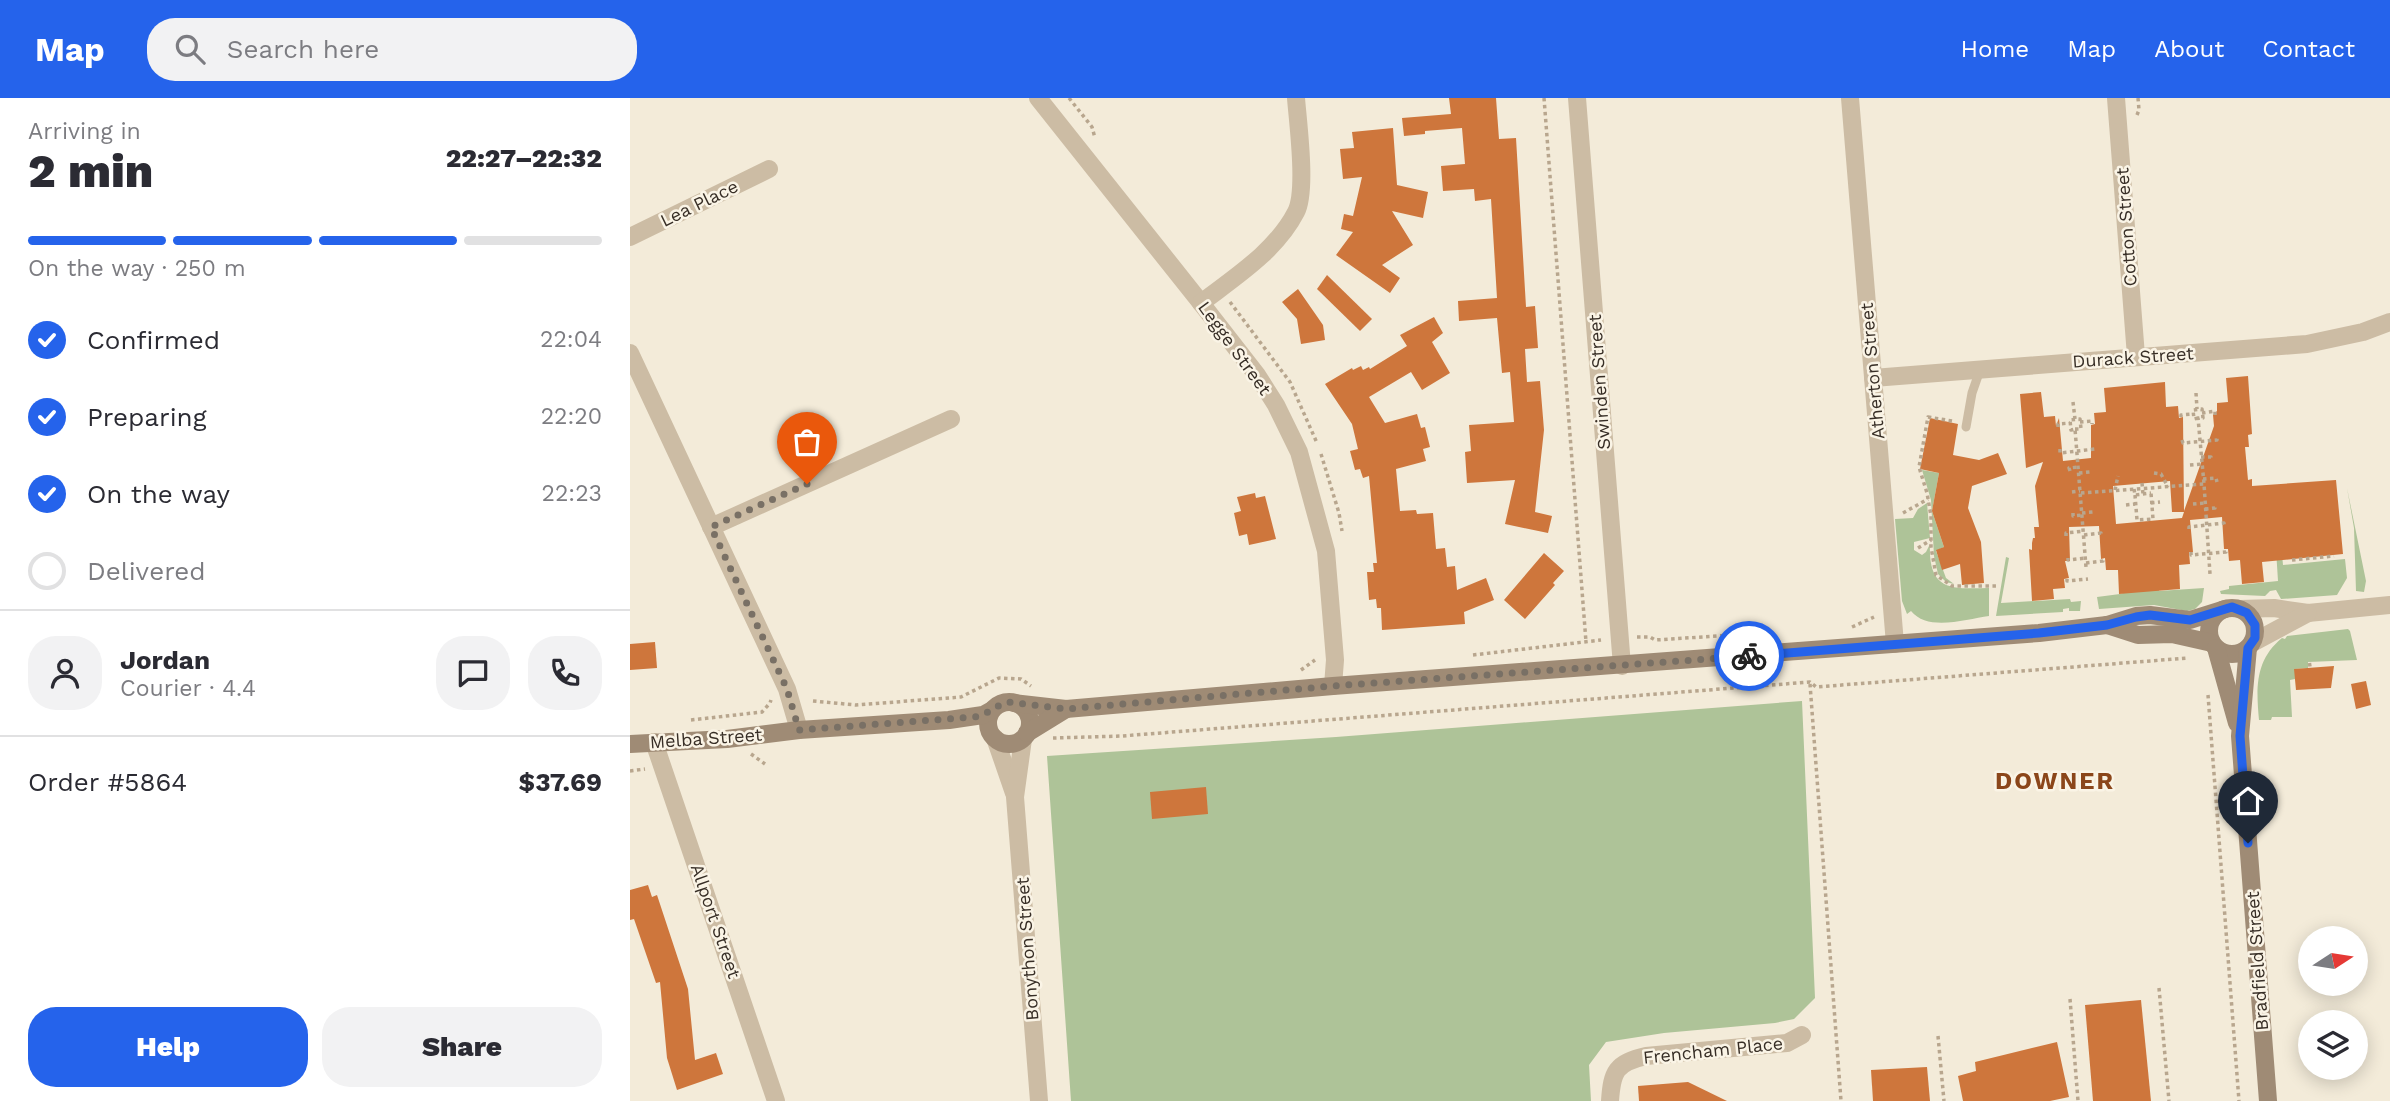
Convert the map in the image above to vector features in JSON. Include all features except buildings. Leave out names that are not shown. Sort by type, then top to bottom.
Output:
[{"type":"street","name":"Legge Street","points":[[1038,98],[1202,303],[1257,374],[1276,405],[1299,452],[1326,551],[1335,660],[1333,686]]},
{"type":"street","points":[[1202,303],[1268,250],[1297,211],[1300,179],[1296,98]]},
{"type":"street","name":"Swinden Street","points":[[1577,98],[1622,666]]},
{"type":"street","name":"Atherton Street","points":[[1850,98],[1895,644]]},
{"type":"street","name":"Cotton Street","points":[[2116,98],[2136,356]]},
{"type":"street","name":"Lea Place","points":[[630,237],[769,169]]},
{"type":"street","name":"Durack Street","points":[[1873,377],[2306,344],[2363,332],[2390,322]]},
{"type":"street","points":[[630,353],[787,689],[799,730]]},
{"type":"street","points":[[711,527],[951,419]]},
{"type":"street","points":[[2214,646],[2209,631],[2218,612],[2274,608],[2308,613],[2390,605]]},
{"type":"street","points":[[1066,709],[1013,744],[1006,744],[994,738],[988,724],[992,710],[998,705],[1014,703],[1066,709],[1333,686],[2039,633],[2107,625],[2150,615],[2190,620],[2232,609]]},
{"type":"street","name":"Bradfield Street","points":[[2232,609],[2247,613],[2255,625],[2250,646],[2240,736],[2268,1101]]},
{"type":"street","points":[[2107,625],[2138,635],[2172,634],[2234,654],[2308,613]]},
{"type":"street","name":"Bradfield Street","points":[[2214,646],[2240,736]]},
{"type":"street","points":[[1014,703],[1020,706],[1029,719],[1025,736]]},
{"type":"street","name":"Melba Street","points":[[630,744],[727,739],[799,730],[949,720],[983,715],[992,710]]},
{"type":"street","name":"Melba Street","points":[[949,720],[994,738]]},
{"type":"street","name":"Bonython Street","points":[[1025,736],[1015,797],[1039,1101]]},
{"type":"street","name":"Bonython Street","points":[[994,738],[1015,797]]},
{"type":"street","name":"Allport Street","points":[[654,742],[776,1101]]},
{"type":"street","name":"Frencham Place","points":[[1610,1101],[1612,1078],[1620,1065],[1633,1059],[1787,1044],[1802,1035]]},
{"type":"lane","points":[[1966,425],[1980,368]]},
{"type":"path","points":[[1544,98],[1586,642]]},
{"type":"path","points":[[2138,98],[2139,110]]},
{"type":"path","points":[[2196,393],[2197,409]]},
{"type":"path","points":[[2073,402],[2078,421],[2081,429],[2071,430],[2070,419],[2078,421],[2092,421],[2092,424]]},
{"type":"path","points":[[2202,409],[2203,418],[2194,418],[2193,414],[2193,410],[2202,409]]},
{"type":"path","points":[[2202,413],[2215,411],[2215,415]]},
{"type":"path","points":[[2180,417],[2193,414]]},
{"type":"path","points":[[1966,425],[1928,416],[1919,467],[1928,499],[1933,561],[1938,578],[1952,586],[1996,586]]},
{"type":"path","points":[[2198,418],[2210,574]]},
{"type":"path","points":[[2058,427],[2058,424],[2070,423]]},
{"type":"path","points":[[2076,429],[2086,563]]},
{"type":"path","points":[[2182,440],[2183,443],[2217,440],[2217,437]]},
{"type":"path","points":[[2060,449],[2060,453],[2095,449],[2094,447]]},
{"type":"path","points":[[2201,457],[2211,457],[2211,460]]},
{"type":"path","points":[[2190,465],[2202,464]]},
{"type":"path","points":[[2070,471],[2069,468],[2078,467]]},
{"type":"path","points":[[2079,473],[2091,472]]},
{"type":"path","points":[[2154,473],[2165,478],[2168,487]]},
{"type":"path","points":[[2115,490],[2118,476]]},
{"type":"path","points":[[2072,492],[2134,489],[2142,485],[2168,487],[2217,478],[2217,482]]},
{"type":"path","points":[[2142,485],[2143,494]]},
{"type":"path","points":[[2134,489],[2137,520],[2152,519],[2150,487]]},
{"type":"path","points":[[2135,495],[2151,493]]},
{"type":"path","points":[[1884,514],[1908,512],[1928,499]]},
{"type":"path","points":[[2151,503],[2160,502]]},
{"type":"path","points":[[2126,505],[2135,503]]},
{"type":"path","points":[[2193,504],[2205,503]]},
{"type":"path","points":[[2206,509],[2215,508],[2215,505]]},
{"type":"path","points":[[2073,513],[2073,516],[2093,512]]},
{"type":"path","points":[[2189,529],[2224,523],[2224,526]]},
{"type":"path","points":[[2066,536],[2066,533],[2101,533],[2101,536]]},
{"type":"path","points":[[1918,548],[1931,540]]},
{"type":"path","points":[[2191,552],[2191,555],[2226,552],[2226,549]]},
{"type":"path","points":[[2292,560],[2334,556]]},
{"type":"path","points":[[2068,558],[2086,563],[2103,559]]},
{"type":"path","points":[[2067,579],[2088,579]]},
{"type":"path","points":[[1847,629],[1871,617]]},
{"type":"path","points":[[1463,656],[1619,638],[1645,636],[1655,640]]},
{"type":"path","points":[[1048,737],[1062,739],[1122,736],[1810,682],[1816,687],[2197,657]]},
{"type":"path","points":[[1295,673],[1315,660]]},
{"type":"path","points":[[2308,665],[2314,664]]},
{"type":"path","points":[[2222,671],[2207,672],[2239,1101]]},
{"type":"path","points":[[813,701],[856,705],[961,697],[999,678],[1021,679],[1041,693]]},
{"type":"path","points":[[1810,682],[1841,1101]]},
{"type":"path","points":[[678,721],[762,712],[771,703],[771,693]]},
{"type":"path","points":[[630,763],[631,771],[651,769]]},
{"type":"path","points":[[2159,988],[2169,1101]]},
{"type":"path","points":[[2070,999],[2078,1101]]},
{"type":"path","points":[[1938,1036],[1944,1101]]},
{"type":"green space","points":[[1922,470],[1939,473],[1932,511],[1944,547],[1936,551],[1946,578],[1954,584],[1946,582],[1938,574],[1934,556],[1931,500]]},
{"type":"green space","points":[[2347,488],[2366,581],[2364,592],[2356,591],[2354,528]]},
{"type":"green space","points":[[1927,503],[1930,538],[1914,542],[1914,550],[1922,555],[1930,544],[1933,571],[1944,584],[1963,588],[1989,588],[1989,616],[1937,623],[1918,617],[1911,611],[1907,614],[1902,601],[1895,519],[1913,518],[1918,509]]},
{"type":"green space","points":[[2280,533],[2283,565],[2345,559],[2347,578],[2337,595],[2281,599],[2276,590],[2265,596],[2221,594],[2220,591],[2229,589],[2229,586],[2278,581],[2275,534]]},
{"type":"green space","points":[[2006,557],[2009,558],[2001,603],[2070,599],[2071,602],[2081,601],[2080,611],[2069,611],[2069,608],[2063,609],[2063,612],[1996,616]]},
{"type":"green space","points":[[2158,582],[2159,591],[2204,588],[2202,602],[2195,609],[2187,611],[2154,605],[2099,609],[2097,597],[2120,594]]},
{"type":"green space","points":[[2348,629],[2357,660],[2308,662],[2308,668],[2295,669],[2295,679],[2290,680],[2292,717],[2259,720],[2259,675],[2273,647],[2287,636]]},
{"type":"green space","points":[[1802,701],[1815,998],[1794,1019],[1606,1042],[1589,1065],[1591,1101],[1071,1101],[1047,756]]},
{"type":"way so far","points":[[807,484],[711,527],[787,689],[799,730],[974,717],[1007,702],[1066,709],[1333,686],[1749,656]]},
{"type":"district","name":"DOWNER","points":[[2055,781]]},
{"type":"route","points":[[1749,656],[2039,633],[2107,625],[2150,615],[2190,620],[2225,608],[2240,609],[2253,619],[2256,631],[2248,648],[2240,736],[2248,843]]}]
